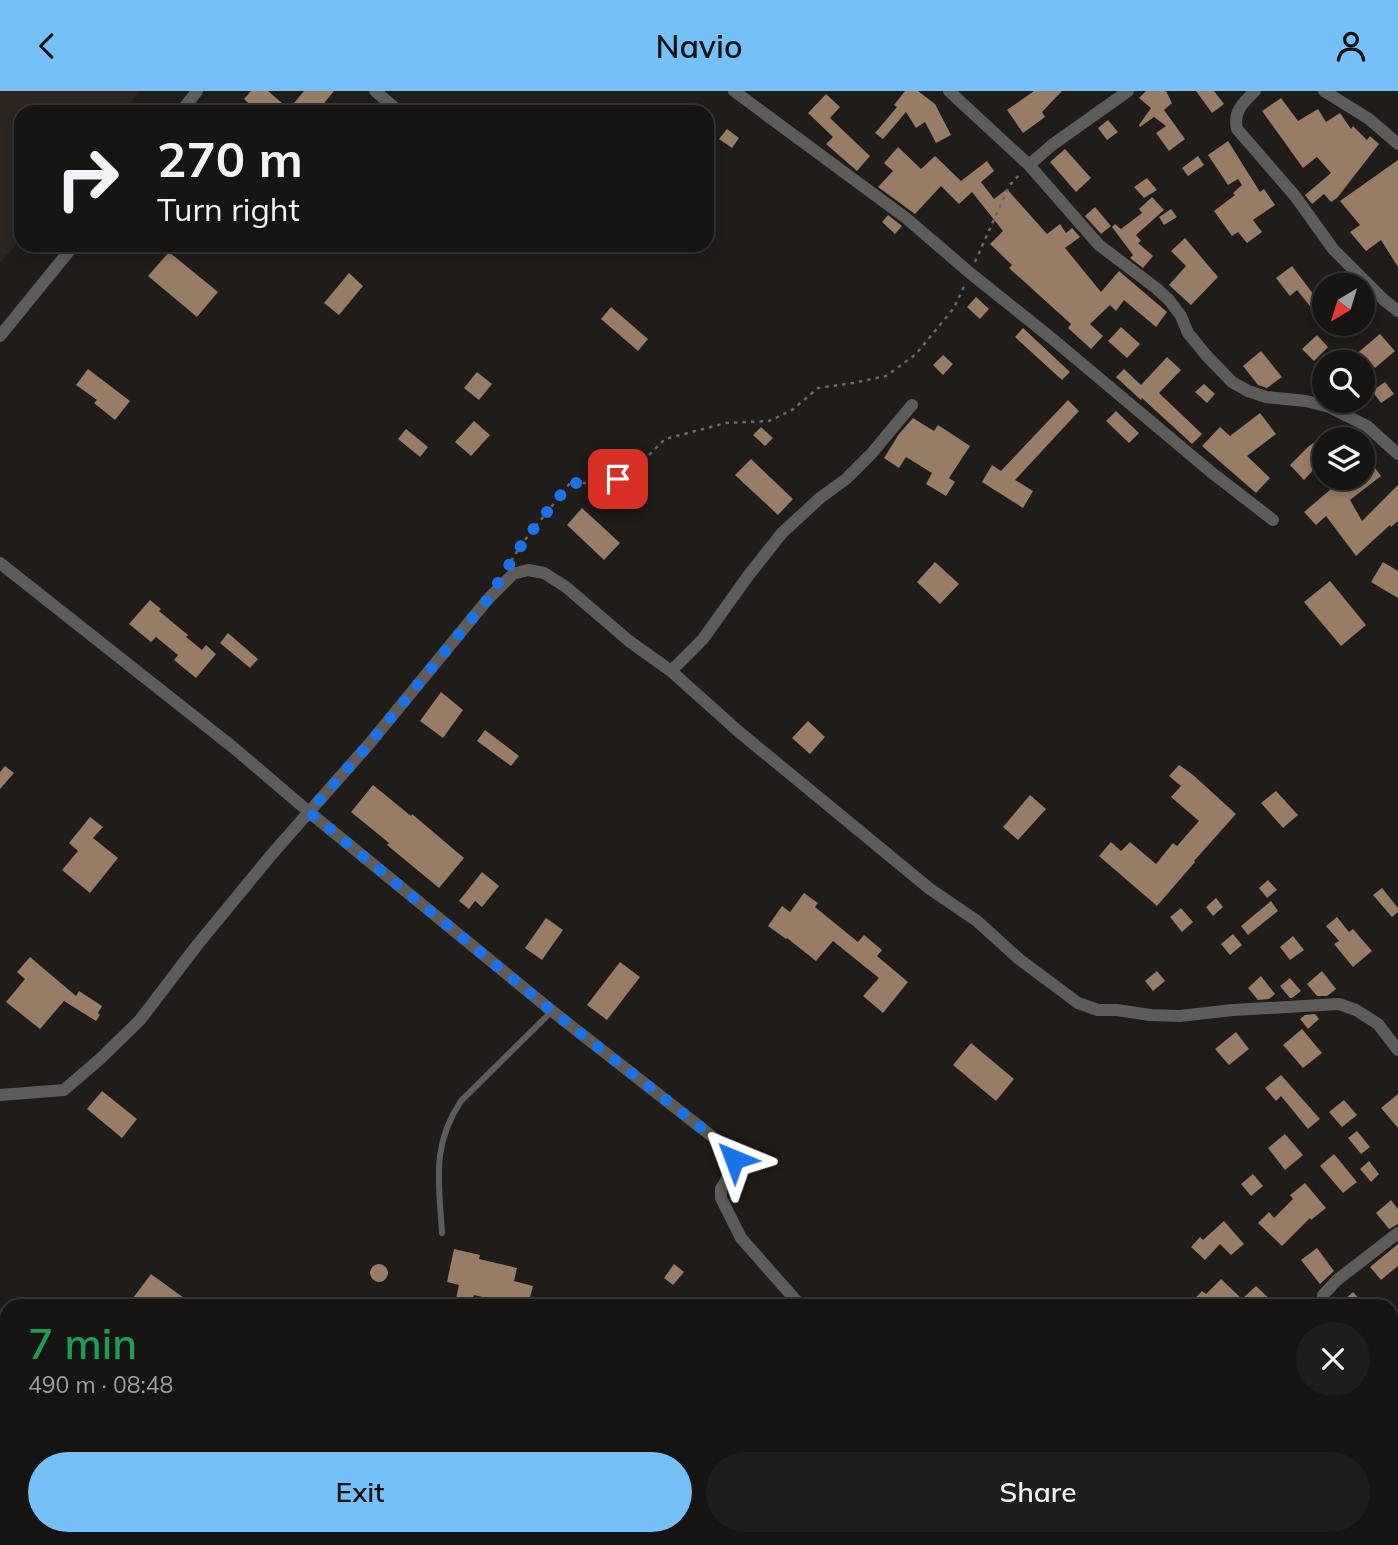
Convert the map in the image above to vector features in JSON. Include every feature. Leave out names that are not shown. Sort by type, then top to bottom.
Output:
[{"type":"street","points":[[187,105],[198,91]]},
{"type":"street","points":[[375,91],[392,105]]},
{"type":"street","points":[[734,91],[906,218],[1211,472],[1273,520]]},
{"type":"street","points":[[949,91],[1029,166],[1099,245],[1169,300],[1181,316],[1188,333],[1232,382],[1266,397],[1306,401],[1329,407],[1367,426],[1398,454]]},
{"type":"street","points":[[1029,166],[1052,145],[1128,91]]},
{"type":"street","points":[[1255,91],[1239,108],[1235,123],[1237,129],[1295,196],[1333,249],[1398,311]]},
{"type":"street","points":[[1324,91],[1368,119],[1398,144]]},
{"type":"street","points":[[0,336],[69,252]]},
{"type":"street","points":[[671,671],[703,639],[782,533],[820,498],[846,479],[872,453],[912,404]]},
{"type":"street","points":[[0,563],[234,748],[552,1011],[732,1153],[734,1165],[721,1189],[721,1198],[741,1238],[795,1299]]},
{"type":"street","points":[[0,1095],[64,1090],[140,1020],[272,854],[370,743],[488,599],[513,574],[528,570],[544,573],[566,587],[629,642],[671,671],[738,731],[930,889],[977,921],[1019,959],[1078,1003],[1098,1010],[1180,1016],[1339,1004],[1356,1010],[1378,1024],[1398,1050]]},
{"type":"street","points":[[1323,1299],[1337,1280],[1398,1233]]},
{"type":"lane","points":[[442,1233],[438,1163],[446,1128],[453,1113],[461,1101],[552,1011]]},
{"type":"path","points":[[511,561],[570,483],[603,485],[632,472],[665,439],[726,422],[769,421],[792,410],[818,388],[886,376],[916,354],[954,308],[1009,185],[1029,166]]},
{"type":"shaded area","points":[[0,91],[140,91],[129,105],[14,105],[14,246],[0,263]]},
{"type":"building","points":[[251,91],[268,91],[284,105],[250,105],[244,99]]},
{"type":"building","points":[[304,91],[334,91],[323,105],[292,105]]},
{"type":"building","points":[[905,91],[918,91],[935,104],[951,135],[936,143],[925,122],[916,128],[906,112],[883,139],[875,133],[897,107],[894,105]]},
{"type":"building","points":[[1034,91],[1062,91],[1042,112],[1045,117],[1023,133],[1007,110]]},
{"type":"building","points":[[1146,91],[1166,91],[1172,103],[1164,110],[1185,139],[1169,151],[1156,133],[1166,126],[1154,117],[1140,127],[1139,125],[1151,108],[1139,98]]},
{"type":"building","points":[[1196,91],[1214,91],[1224,104],[1212,113]]},
{"type":"building","points":[[826,94],[840,107],[830,118],[870,156],[857,171],[826,144],[833,137],[808,113]]},
{"type":"building","points":[[1281,98],[1298,121],[1318,109],[1326,122],[1340,113],[1351,129],[1353,126],[1367,140],[1370,136],[1379,144],[1331,202],[1324,194],[1312,204],[1305,195],[1331,173],[1317,157],[1303,168],[1262,111]]},
{"type":"building","points":[[1108,120],[1118,132],[1107,140],[1098,128]]},
{"type":"building","points":[[727,129],[739,138],[732,148],[719,139]]},
{"type":"building","points":[[1228,141],[1260,192],[1264,189],[1275,205],[1253,220],[1262,232],[1247,243],[1238,232],[1232,236],[1214,211],[1235,195],[1233,193],[1242,185],[1238,179],[1228,185],[1208,155]]},
{"type":"building","points":[[898,147],[921,169],[935,156],[961,181],[987,161],[994,171],[981,182],[994,199],[1007,189],[1047,234],[1060,224],[1066,233],[1072,228],[1080,237],[1065,248],[1101,292],[1119,271],[1167,312],[1156,327],[1124,300],[1116,311],[1110,305],[1090,324],[1103,336],[1091,349],[1068,328],[1071,324],[1009,268],[1012,265],[990,244],[1003,231],[972,192],[959,204],[941,186],[915,214],[878,187],[893,171],[884,163]]},
{"type":"building","points":[[1065,149],[1091,178],[1076,192],[1050,162]]},
{"type":"building","points":[[1198,156],[1204,165],[1188,176],[1182,168]]},
{"type":"building","points":[[1398,160],[1398,267],[1381,240],[1366,251],[1350,232],[1360,225],[1340,201]]},
{"type":"building","points":[[1147,178],[1157,190],[1144,198],[1134,187]]},
{"type":"building","points":[[1152,197],[1164,210],[1136,235],[1141,241],[1138,243],[1153,256],[1143,268],[1130,258],[1133,255],[1112,227],[1115,224],[1121,229],[1142,213],[1139,209]]},
{"type":"building","points":[[1095,207],[1111,226],[1101,234],[1085,216]]},
{"type":"building","points":[[1171,209],[1177,217],[1164,225],[1159,217]]},
{"type":"building","points":[[888,215],[902,226],[895,234],[882,222]]},
{"type":"building","points":[[1185,238],[1218,277],[1191,305],[1169,285],[1186,266],[1171,251]]},
{"type":"building","points":[[169,252],[218,292],[197,317],[148,276]]},
{"type":"building","points":[[1292,266],[1312,292],[1312,309],[1297,290],[1290,296],[1276,278]]},
{"type":"building","points":[[349,273],[363,286],[339,315],[324,303]]},
{"type":"building","points":[[976,297],[989,309],[980,319],[967,307]]},
{"type":"building","points":[[611,307],[648,339],[638,351],[601,319]]},
{"type":"building","points":[[1121,327],[1140,344],[1127,358],[1108,341]]},
{"type":"building","points":[[1023,328],[1070,372],[1062,380],[1015,337]]},
{"type":"building","points":[[1380,334],[1395,351],[1375,368],[1375,350],[1361,350]]},
{"type":"building","points":[[1316,336],[1328,347],[1325,350],[1312,350],[1312,359],[1302,349]]},
{"type":"building","points":[[1261,351],[1282,377],[1267,388],[1258,385],[1243,366]]},
{"type":"building","points":[[943,355],[953,364],[943,375],[933,365]]},
{"type":"building","points":[[1167,357],[1181,370],[1159,393],[1202,434],[1192,444],[1116,377],[1124,369],[1141,385]]},
{"type":"building","points":[[88,369],[130,401],[115,420],[94,403],[97,400],[76,385]]},
{"type":"building","points":[[477,372],[492,384],[479,400],[464,388]]},
{"type":"building","points":[[1385,382],[1394,394],[1381,403],[1375,395],[1375,389]]},
{"type":"building","points":[[1204,384],[1215,394],[1207,403],[1195,392]]},
{"type":"building","points":[[1068,400],[1079,411],[1015,480],[1033,491],[1023,508],[982,482],[992,465],[1001,471]]},
{"type":"building","points":[[1116,411],[1139,433],[1129,443],[1106,421]]},
{"type":"building","points":[[1260,413],[1276,434],[1247,456],[1270,478],[1256,493],[1202,446],[1220,427],[1230,436]]},
{"type":"building","points":[[913,418],[934,431],[938,425],[970,446],[949,478],[955,482],[946,496],[926,484],[932,473],[906,457],[899,468],[884,458]]},
{"type":"building","points":[[474,421],[490,435],[471,456],[455,442]]},
{"type":"building","points":[[761,427],[773,438],[765,446],[753,435]]},
{"type":"building","points":[[406,429],[428,447],[420,457],[398,439]]},
{"type":"building","points":[[1312,444],[1312,471],[1304,480],[1290,465]]},
{"type":"building","points":[[751,459],[793,499],[778,515],[735,475]]},
{"type":"building","points":[[1375,468],[1381,476],[1375,481]]},
{"type":"building","points":[[1398,485],[1398,521],[1356,556],[1326,516],[1316,525],[1304,512],[1330,490],[1363,490],[1350,500],[1362,521]]},
{"type":"building","points":[[582,508],[620,543],[604,560],[567,525]]},
{"type":"building","points":[[935,562],[959,584],[940,604],[917,582]]},
{"type":"building","points":[[1383,562],[1398,571],[1398,598],[1371,582]]},
{"type":"building","points":[[1330,581],[1366,625],[1341,646],[1304,602]]},
{"type":"building","points":[[150,600],[188,635],[186,637],[202,650],[206,645],[216,654],[196,678],[174,660],[178,655],[156,637],[151,642],[129,624]]},
{"type":"building","points":[[228,633],[258,659],[250,668],[220,643]]},
{"type":"building","points":[[441,692],[463,710],[443,738],[420,721]]},
{"type":"building","points":[[808,721],[825,737],[810,754],[792,738]]},
{"type":"building","points":[[485,730],[519,756],[511,766],[477,741]]},
{"type":"building","points":[[1179,765],[1236,814],[1157,906],[1099,856],[1111,842],[1121,851],[1130,842],[1156,864],[1173,843],[1177,846],[1199,821],[1171,797],[1181,786],[1169,776]]},
{"type":"building","points":[[5,766],[14,773],[0,789],[0,772]]},
{"type":"building","points":[[373,785],[464,858],[439,888],[351,812]]},
{"type":"building","points":[[1276,791],[1298,815],[1283,828],[1261,803]]},
{"type":"building","points":[[1030,795],[1046,809],[1018,840],[1003,827]]},
{"type":"building","points":[[90,817],[103,827],[93,838],[118,858],[90,893],[62,870],[78,851],[69,843]]},
{"type":"building","points":[[482,872],[499,886],[482,907],[475,901],[469,909],[459,901]]},
{"type":"building","points":[[1268,880],[1277,890],[1267,898],[1259,888]]},
{"type":"building","points":[[1382,888],[1398,908],[1398,912],[1392,917],[1373,895]]},
{"type":"building","points":[[804,893],[818,903],[815,907],[858,942],[864,935],[882,950],[877,956],[908,982],[883,1013],[863,996],[879,978],[833,941],[816,961],[768,926],[782,906],[790,912]]},
{"type":"building","points":[[1216,898],[1223,907],[1213,916],[1206,907]]},
{"type":"building","points":[[1271,901],[1278,911],[1248,935],[1241,926]]},
{"type":"building","points":[[1181,908],[1193,922],[1182,932],[1170,917]]},
{"type":"building","points":[[1337,917],[1349,932],[1353,929],[1372,951],[1353,967],[1334,944],[1339,941],[1326,926]]},
{"type":"building","points":[[546,918],[563,930],[542,960],[525,948]]},
{"type":"building","points":[[1233,934],[1242,945],[1230,955],[1221,944]]},
{"type":"building","points":[[1293,936],[1304,950],[1290,960],[1280,947]]},
{"type":"building","points":[[30,957],[76,996],[79,991],[102,1006],[96,1021],[64,1001],[40,1029],[6,1002],[25,979],[17,972]]},
{"type":"building","points":[[620,962],[640,977],[607,1020],[587,1005]]},
{"type":"building","points":[[1157,971],[1165,981],[1153,991],[1145,981]]},
{"type":"building","points":[[1322,971],[1336,989],[1327,996],[1317,996],[1307,984]]},
{"type":"building","points":[[1261,976],[1275,994],[1269,999],[1258,1000],[1248,988]]},
{"type":"building","points":[[1290,978],[1301,991],[1292,998],[1280,986]]},
{"type":"building","points":[[1315,1014],[1319,1019],[1308,1029],[1300,1019],[1305,1015]]},
{"type":"building","points":[[1302,1029],[1322,1053],[1303,1068],[1283,1045]]},
{"type":"building","points":[[1236,1032],[1249,1049],[1229,1065],[1215,1049]]},
{"type":"building","points":[[971,1043],[1014,1079],[996,1101],[953,1065]]},
{"type":"building","points":[[1281,1075],[1320,1119],[1308,1129],[1281,1096],[1276,1101],[1265,1088]]},
{"type":"building","points":[[102,1091],[137,1119],[122,1138],[87,1109]]},
{"type":"building","points":[[1398,1094],[1398,1128],[1381,1108]]},
{"type":"building","points":[[1344,1100],[1357,1115],[1342,1127],[1329,1112]]},
{"type":"building","points":[[1357,1131],[1370,1147],[1361,1154],[1348,1138]]},
{"type":"building","points":[[1285,1134],[1303,1155],[1285,1170],[1268,1148]]},
{"type":"building","points":[[1334,1154],[1357,1182],[1343,1193],[1320,1166]]},
{"type":"building","points":[[1369,1161],[1379,1174],[1371,1182],[1360,1169]]},
{"type":"building","points":[[1253,1174],[1263,1186],[1251,1196],[1241,1184]]},
{"type":"building","points":[[1305,1183],[1326,1208],[1311,1220],[1310,1218],[1282,1246],[1258,1223],[1269,1212],[1274,1218],[1293,1199],[1290,1195]]},
{"type":"building","points":[[1391,1200],[1398,1209],[1398,1224],[1389,1229],[1376,1213]]},
{"type":"building","points":[[1224,1221],[1244,1244],[1231,1255],[1220,1244],[1205,1260],[1191,1247],[1200,1237],[1203,1240]]},
{"type":"building","points":[[1398,1244],[1398,1266],[1381,1280],[1370,1267]]},
{"type":"building","points":[[1317,1248],[1334,1271],[1320,1284],[1301,1260]]},
{"type":"building","points":[[454,1249],[480,1255],[479,1259],[517,1268],[514,1281],[533,1286],[530,1299],[491,1299],[474,1295],[473,1299],[456,1299],[459,1285],[447,1282]]},
{"type":"building","points":[[375,1264],[383,1264],[388,1273],[386,1280],[375,1282],[370,1277],[370,1269]]},
{"type":"building","points":[[674,1264],[684,1272],[673,1285],[664,1278]]},
{"type":"building","points":[[151,1274],[184,1298],[135,1299]]},
{"type":"building","points":[[1221,1279],[1242,1299],[1195,1299],[1202,1291],[1206,1294]]},
{"type":"building","points":[[1256,1286],[1270,1299],[1242,1299]]},
{"type":"building","points":[[1353,1292],[1359,1299],[1345,1299]]},
{"type":"route","points":[[618,479],[603,485],[570,483],[524,541],[488,599],[370,743],[309,812],[552,1011],[721,1143],[732,1153],[734,1159]]}]
